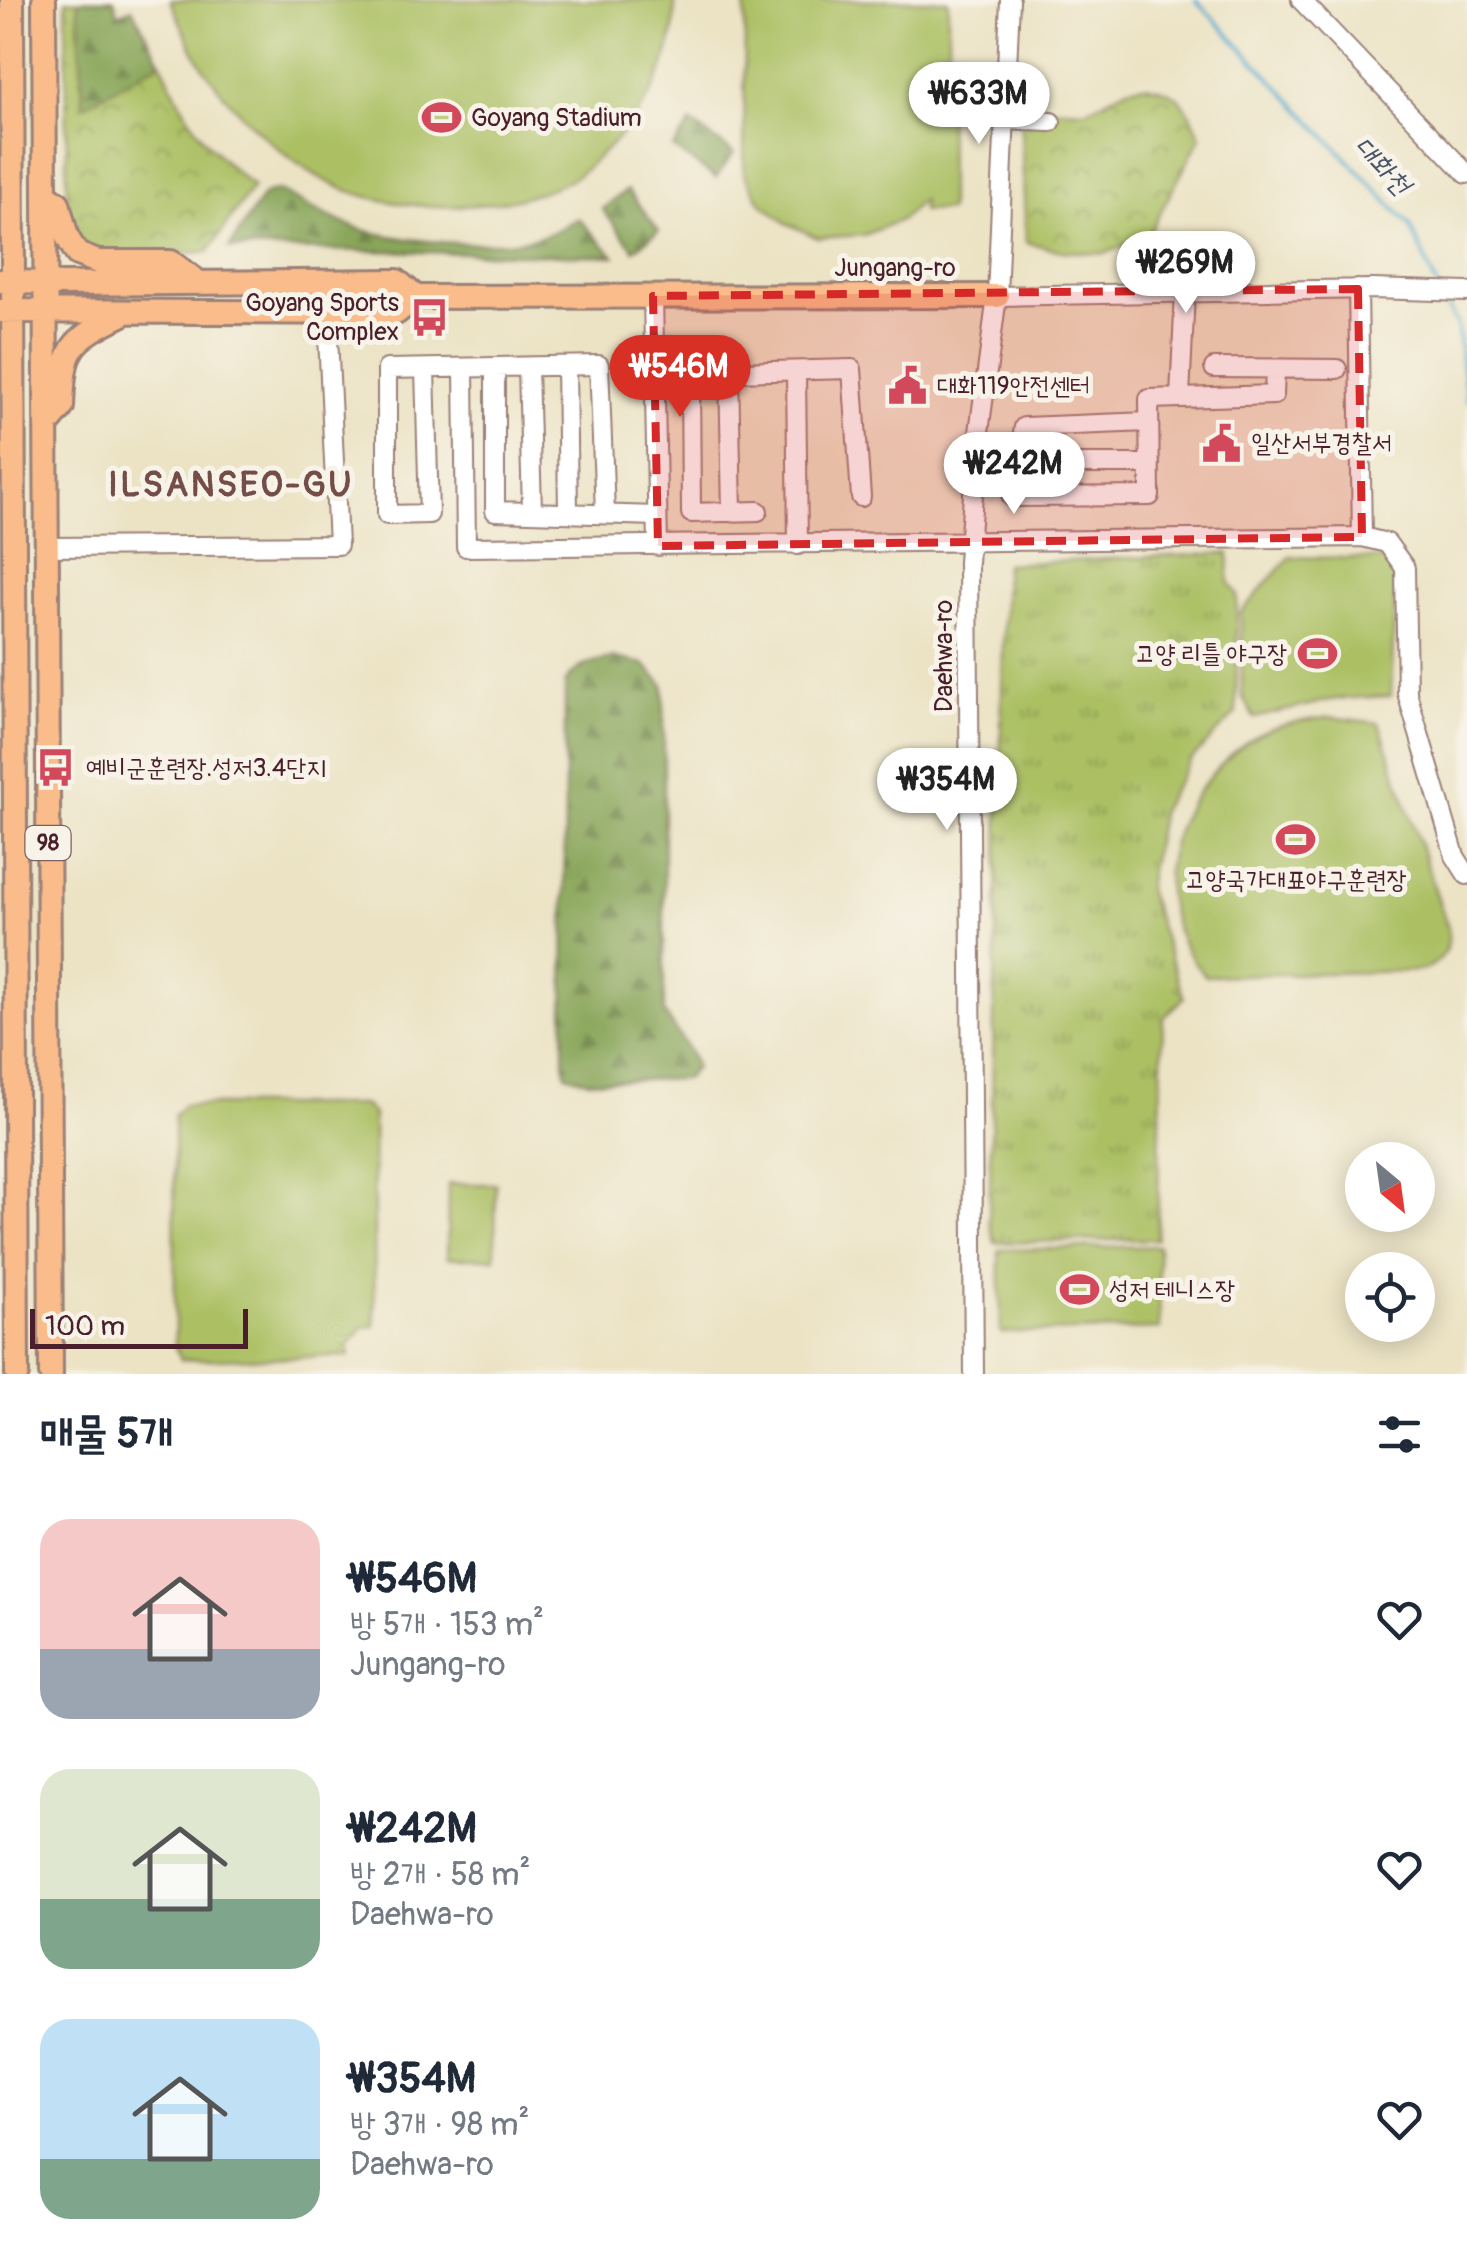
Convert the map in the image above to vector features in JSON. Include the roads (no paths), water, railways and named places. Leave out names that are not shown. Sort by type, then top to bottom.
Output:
[{"type":"main road","name":"98","points":[[12,0],[6,67],[6,311],[13,381],[7,533],[17,1374]]},
{"type":"main road","name":"98","points":[[44,0],[51,1374]]},
{"type":"main road","points":[[45,194],[58,203],[67,237],[78,254],[98,262],[171,262],[198,282]]},
{"type":"main road","name":"Jungang-ro","points":[[6,281],[397,281],[416,297]]},
{"type":"main road","name":"Jungang-ro","points":[[6,311],[327,315],[396,313],[416,297],[997,296]]},
{"type":"main road","points":[[46,425],[62,407],[69,351],[82,337],[128,311]]},
{"type":"main road","points":[[0,353],[13,381]]},
{"type":"street","name":"Daehwa-ro","points":[[974,1374],[969,542],[997,296],[1010,0]]},
{"type":"street","points":[[1301,0],[1467,174]]},
{"type":"street","points":[[1004,120],[1051,122]]},
{"type":"street","points":[[1362,537],[1366,289]]},
{"type":"street","name":"Jungang-ro","points":[[997,296],[1366,289],[1467,292]]},
{"type":"street","points":[[1180,396],[1185,293]]},
{"type":"street","points":[[653,296],[658,546]]},
{"type":"street","points":[[47,547],[338,545],[327,315]]},
{"type":"street","points":[[425,369],[430,514],[386,515],[386,369],[599,365],[605,513]]},
{"type":"street","points":[[566,366],[568,512]]},
{"type":"street","points":[[528,368],[532,511]]},
{"type":"street","points":[[1214,368],[1338,369]]},
{"type":"street","points":[[1149,422],[1024,427],[1012,497],[1150,496],[1150,464],[1149,422],[1148,398],[1274,395],[1275,368]]},
{"type":"street","points":[[464,369],[466,547],[1362,537],[1387,543],[1405,568],[1407,693],[1454,856],[1467,875]]},
{"type":"street","points":[[494,369],[495,510],[657,516]]},
{"type":"street","points":[[758,511],[690,512],[690,372],[852,369],[861,497]]},
{"type":"street","points":[[729,372],[732,512]]},
{"type":"street","points":[[796,372],[798,545]]},
{"type":"street","points":[[1018,464],[1150,464]]},
{"type":"waterway","name":"대화천","points":[[1196,0],[1410,225],[1437,287]]},
{"type":"waterway","name":"대화천","points":[[1444,300],[1457,325],[1467,401]]},
{"type":"place","name":"Goyang Stadium","points":[[441,118]]},
{"type":"place","name":"Goyang Sports Complex","points":[[429,317]]},
{"type":"place","name":"대화119안전센터","points":[[907,386]]},
{"type":"place","name":"일산서부경찰서","points":[[1221,443]]},
{"type":"place","name":"고양 리틀 야구장","points":[[1317,654]]},
{"type":"place","name":"예비군훈련장.성저3.4단지","points":[[56,768]]},
{"type":"place","name":"고양국가대표야구훈련장","points":[[1296,839]]},
{"type":"place","name":"성저 테니스장","points":[[1079,1290]]},
{"type":"district","name":"ILSANSEO-GU","points":[[231,485]]}]
